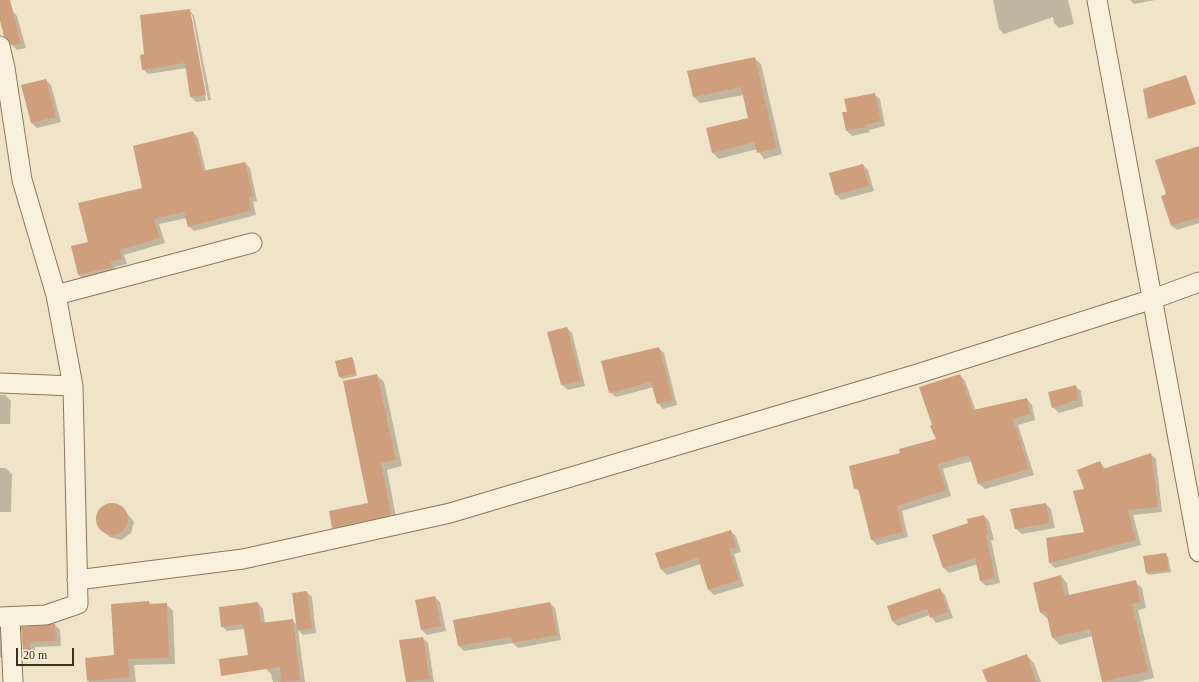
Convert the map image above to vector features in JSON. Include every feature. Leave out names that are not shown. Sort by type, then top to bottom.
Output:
[{"type":"street","points":[[1097,0],[1199,552]]},
{"type":"street","points":[[0,46],[5,68],[22,180],[56,295],[73,386],[78,580],[78,604],[46,615],[5,617],[13,682]]},
{"type":"street","points":[[56,295],[252,243]]},
{"type":"street","points":[[78,580],[243,559],[450,513],[917,374],[1153,299],[1199,282]]},
{"type":"street","points":[[0,383],[73,386]]},
{"type":"building","points":[[0,0],[10,0],[21,43],[11,45],[8,39],[4,36],[0,21]]},
{"type":"building","points":[[190,9],[206,95],[190,97],[185,63],[142,70],[140,55],[144,54],[140,15]]},
{"type":"building","points":[[755,57],[776,148],[757,153],[754,142],[712,153],[706,128],[748,118],[741,87],[693,97],[687,71]]},
{"type":"building","points":[[1186,75],[1196,104],[1148,119],[1143,89]]},
{"type":"building","points":[[46,79],[56,117],[31,123],[21,85]]},
{"type":"building","points":[[875,93],[881,121],[865,125],[865,127],[846,131],[842,112],[847,112],[844,99]]},
{"type":"building","points":[[193,131],[203,171],[245,162],[253,196],[248,197],[251,210],[188,227],[184,212],[154,219],[160,238],[120,250],[122,259],[111,261],[112,267],[78,275],[71,246],[88,242],[78,203],[142,188],[133,146]]},
{"type":"building","points":[[1199,146],[1199,217],[1171,226],[1161,196],[1166,194],[1155,160]]},
{"type":"building","points":[[863,164],[869,186],[835,195],[829,173]]},
{"type":"building","points":[[567,327],[581,381],[561,385],[547,332]]},
{"type":"building","points":[[659,347],[673,400],[657,404],[651,382],[609,393],[601,361]]},
{"type":"building","points":[[352,357],[356,374],[339,377],[335,361]]},
{"type":"building","points":[[377,374],[396,460],[381,463],[391,515],[332,528],[329,511],[368,503],[343,381]]},
{"type":"building","points":[[960,374],[973,410],[1027,398],[1030,414],[1013,419],[1029,469],[978,484],[969,455],[938,464],[946,490],[897,506],[903,532],[871,540],[858,488],[854,489],[849,466],[900,453],[899,449],[936,439],[930,426],[932,425],[919,387]]},
{"type":"building","points":[[1076,385],[1078,400],[1052,408],[1048,392]]},
{"type":"building","points":[[1151,453],[1158,507],[1128,510],[1136,540],[1049,563],[1046,538],[1084,532],[1073,491],[1084,489],[1077,470],[1100,461],[1103,469]]},
{"type":"building","points":[[109,503],[115,503],[124,507],[128,519],[124,531],[115,535],[109,535],[100,531],[96,522],[96,516],[100,507]]},
{"type":"building","points":[[1046,503],[1050,523],[1015,529],[1010,509]]},
{"type":"building","points":[[984,515],[989,535],[986,535],[995,578],[980,581],[975,558],[943,568],[932,535],[968,523],[967,519]]},
{"type":"building","points":[[731,530],[736,547],[729,549],[739,580],[708,590],[698,558],[661,570],[655,553]]},
{"type":"building","points":[[1166,553],[1169,570],[1146,573],[1143,556]]},
{"type":"building","points":[[1061,575],[1064,596],[1136,580],[1140,602],[1132,604],[1148,671],[1102,682],[1090,629],[1052,638],[1046,612],[1040,613],[1033,583]]},
{"type":"building","points":[[940,588],[948,612],[930,618],[927,609],[892,621],[887,606]]},
{"type":"building","points":[[307,591],[312,628],[297,630],[292,593]]},
{"type":"building","points":[[435,596],[441,626],[421,630],[415,600]]},
{"type":"building","points":[[149,601],[149,604],[167,603],[169,658],[128,659],[130,677],[87,681],[85,658],[114,655],[111,604]]},
{"type":"building","points":[[258,602],[261,623],[293,619],[300,680],[281,682],[280,667],[221,676],[219,659],[248,655],[243,624],[221,627],[219,607]]},
{"type":"building","points":[[550,602],[557,635],[512,643],[511,637],[458,646],[453,620]]},
{"type":"building","points":[[55,624],[56,641],[30,642],[30,649],[23,650],[21,627]]},
{"type":"building","points":[[423,637],[430,679],[406,682],[399,640]]},
{"type":"building","points":[[1027,654],[1036,682],[987,682],[982,670]]}]
